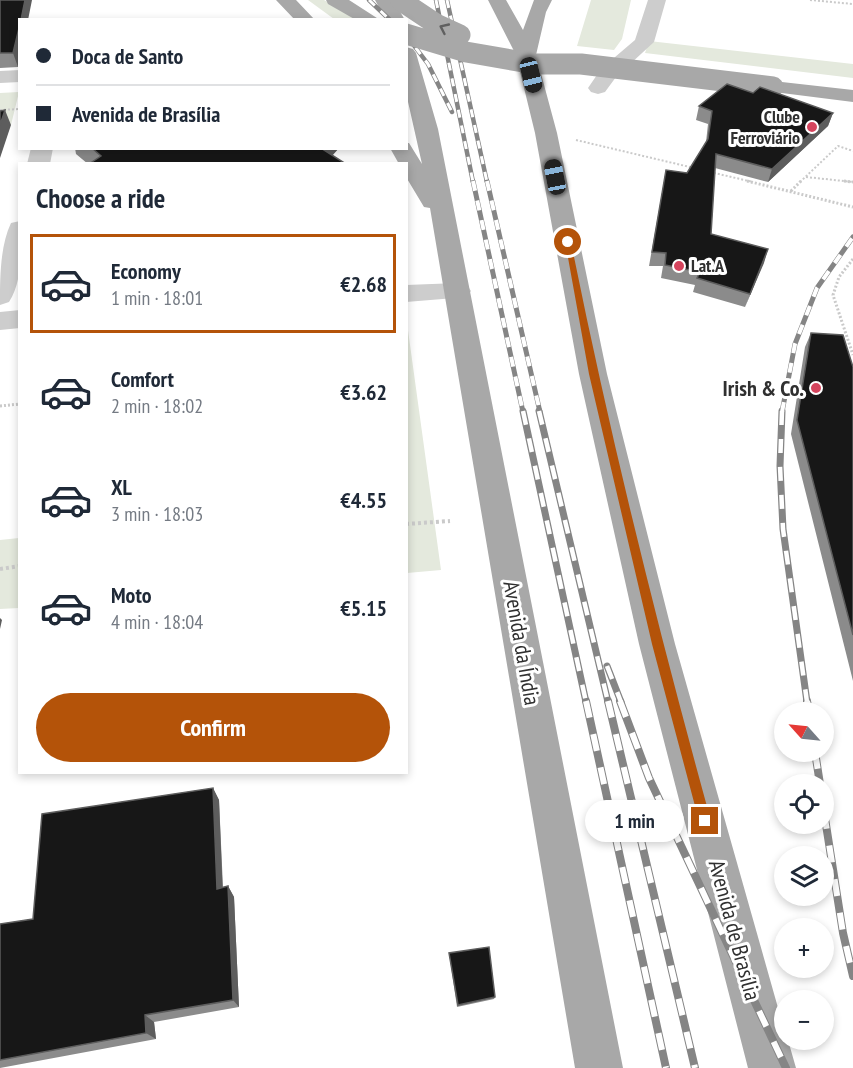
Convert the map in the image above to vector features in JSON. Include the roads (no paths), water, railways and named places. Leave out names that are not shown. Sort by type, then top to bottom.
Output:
[{"type":"main road","points":[[285,0],[304,18]]},
{"type":"main road","points":[[335,0],[367,18]]},
{"type":"main road","points":[[384,0],[395,18]]},
{"type":"main road","points":[[400,0],[436,24],[459,35],[581,64],[853,96]]},
{"type":"main road","points":[[405,18],[409,0]]},
{"type":"main road","name":"Avenida de Brasília","points":[[497,0],[529,45]]},
{"type":"main road","name":"Avenida de Brasília","points":[[521,0],[593,374],[657,644],[772,1068]]},
{"type":"main road","points":[[529,45],[537,12],[543,0]]},
{"type":"main road","points":[[408,35],[496,58],[535,64],[581,64]]},
{"type":"main road","name":"Avenida da Índia","points":[[408,60],[427,129],[458,291],[599,1068]]},
{"type":"main road","name":"Avenida da Índia","points":[[402,150],[444,219]]},
{"type":"street","points":[[598,88],[608,73],[644,42],[657,0]]},
{"type":"street","points":[[0,77],[18,76]]},
{"type":"street","points":[[0,296],[18,235]]},
{"type":"street","points":[[408,294],[458,291]]},
{"type":"street","points":[[0,321],[18,319]]},
{"type":"railway","points":[[369,0],[388,18]]},
{"type":"railway","points":[[436,0],[473,182]]},
{"type":"railway","points":[[447,0],[487,182]]},
{"type":"railway","points":[[408,38],[428,64],[452,112]]},
{"type":"railway","points":[[473,181],[523,412]]},
{"type":"railway","points":[[487,181],[540,412]]},
{"type":"railway","points":[[782,412],[795,344],[817,288],[853,237]]},
{"type":"railway","points":[[523,411],[586,702]]},
{"type":"railway","points":[[539,411],[608,702]]},
{"type":"railway","points":[[782,411],[780,466],[783,529],[807,702]]},
{"type":"railway","points":[[607,666],[621,702]]},
{"type":"railway","points":[[586,701],[666,1068]]},
{"type":"railway","points":[[608,701],[695,1068]]},
{"type":"railway","points":[[620,701],[649,778],[786,1068]]},
{"type":"railway","points":[[817,762],[818,774]]},
{"type":"railway","points":[[827,834],[843,933],[853,976]]},
{"type":"place","name":"Clube Ferroviário","points":[[812,127]]},
{"type":"place","name":"Lat.A","points":[[679,266]]},
{"type":"place","name":"Irish & Co.","points":[[816,388]]}]
